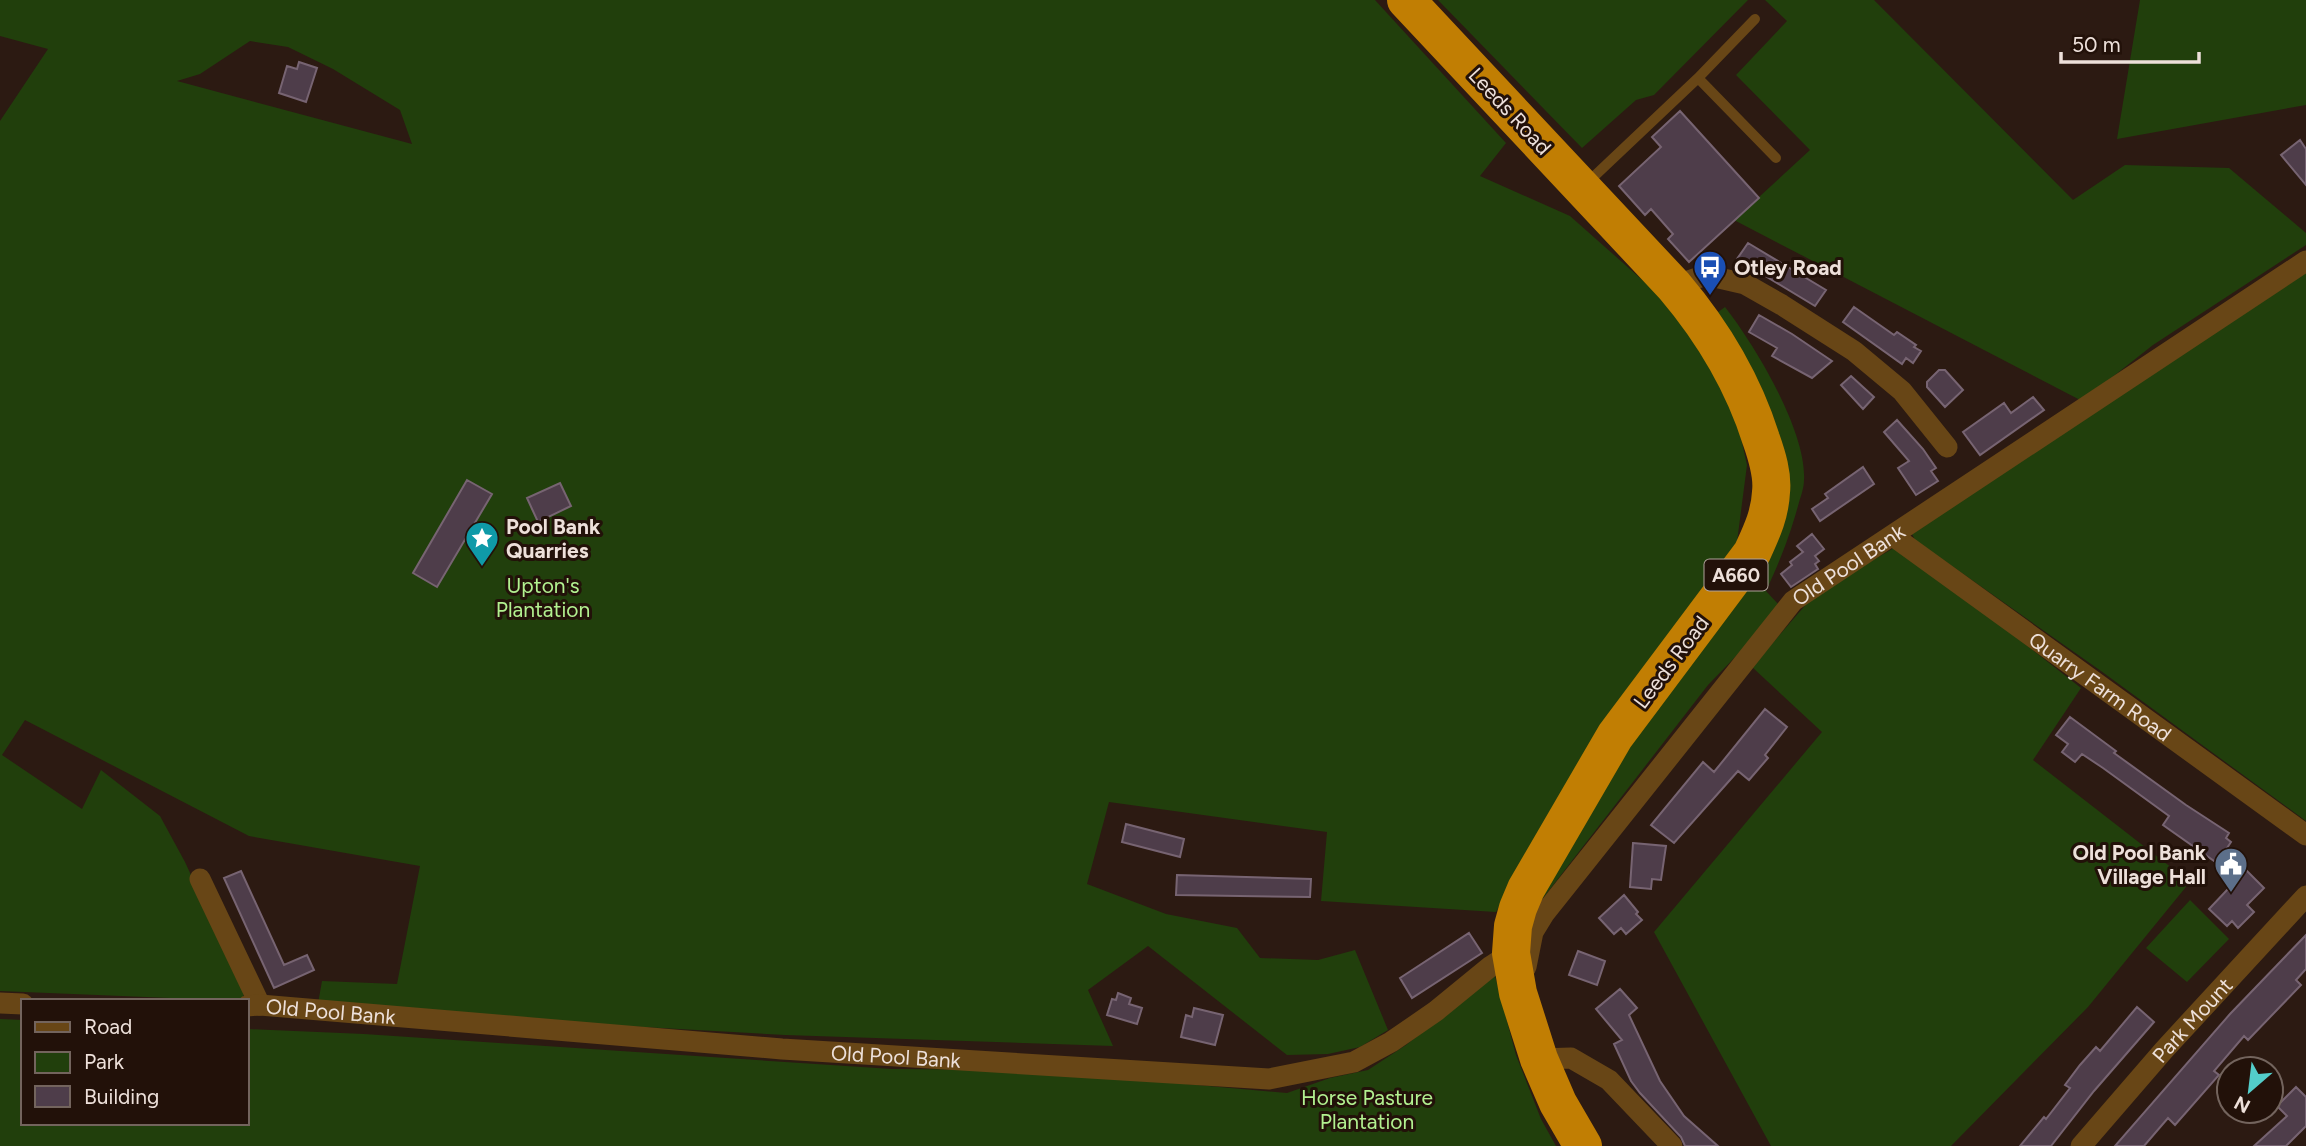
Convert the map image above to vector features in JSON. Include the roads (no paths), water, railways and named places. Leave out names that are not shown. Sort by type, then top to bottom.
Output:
[{"type":"highway","name":"Leeds Road","points":[[1406,0],[1696,311],[1722,350],[1755,419],[1767,457],[1772,490],[1767,522],[1752,553],[1615,736],[1526,889],[1513,926],[1511,953],[1518,993],[1539,1059],[1558,1103],[1583,1146]]},
{"type":"street","name":"Old Pool Bank","points":[[1518,993],[1533,932],[1544,914],[1793,601],[2306,261]]},
{"type":"street","points":[[1674,286],[1706,275],[1745,284],[1782,305],[1854,351],[1902,391],[1947,447]]},
{"type":"street","name":"Quarry Farm Road","points":[[1893,536],[2306,835]]},
{"type":"street","points":[[200,879],[253,1005]]},
{"type":"street","name":"Park Mount","points":[[2081,1146],[2164,1050],[2306,896]]},
{"type":"street","name":"Old Pool Bank","points":[[253,1005],[782,1049],[1269,1079],[1354,1062],[1391,1042],[1436,1011],[1511,953]]},
{"type":"street","points":[[0,1003],[21,1004]]},
{"type":"street","points":[[1539,1059],[1571,1058],[1609,1080],[1672,1146]]},
{"type":"lane","points":[[1582,188],[1698,78],[1755,19]]},
{"type":"lane","points":[[1698,78],[1776,158]]},
{"type":"place","name":"Otley Road","points":[[1710,297]]},
{"type":"place","name":"Pool Bank Quarries","points":[[482,568]]},
{"type":"place","name":"Old Pool Bank Village Hall","points":[[2231,894]]},
{"type":"park label","name":"Upton's Plantation","points":[[543,597]]},
{"type":"park label","name":"Horse Pasture Plantation","points":[[1367,1109]]}]
